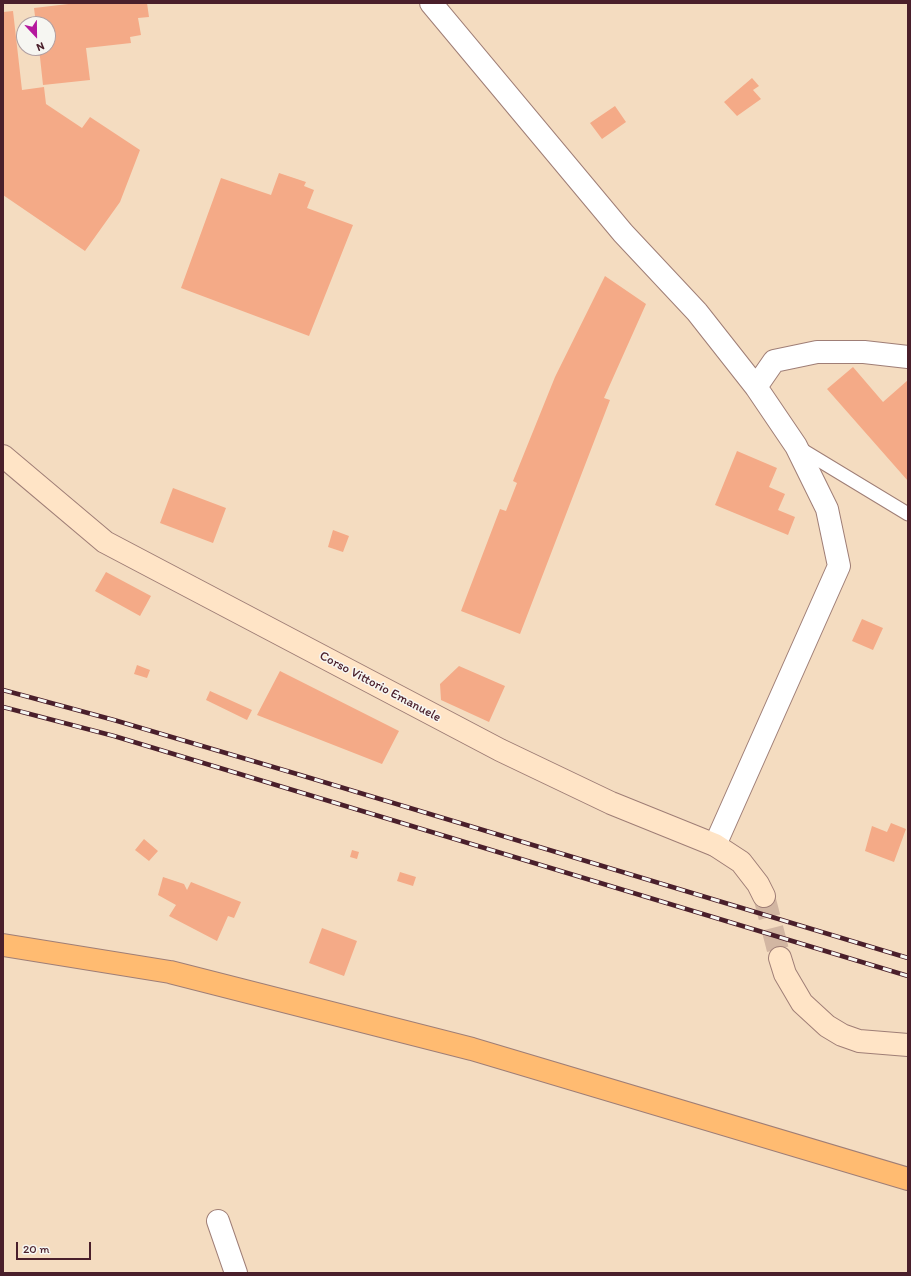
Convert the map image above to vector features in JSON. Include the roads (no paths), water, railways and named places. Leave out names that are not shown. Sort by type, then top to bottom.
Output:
[{"type":"main road","name":"Corso Vittorio Emanuele","points":[[3,456],[105,542],[500,750],[611,803],[715,845],[741,862],[758,884],[764,896]]},
{"type":"main road","points":[[3,945],[170,972],[472,1049],[908,1179]]},
{"type":"main road","points":[[780,958],[787,979],[802,1003],[827,1026],[842,1035],[859,1041],[908,1045]]},
{"type":"street","points":[[431,3],[623,233],[697,312],[756,387],[796,446],[827,509],[839,566],[715,845]]},
{"type":"street","points":[[756,387],[774,361],[817,352],[864,352],[908,357]]},
{"type":"street","points":[[218,1221],[236,1273]]},
{"type":"lane","points":[[796,446],[908,514]]},
{"type":"tunnel","points":[[764,896],[780,958]]},
{"type":"railway","points":[[3,690],[114,720],[297,774],[908,958]]},
{"type":"railway","points":[[3,707],[114,736],[908,976]]}]
